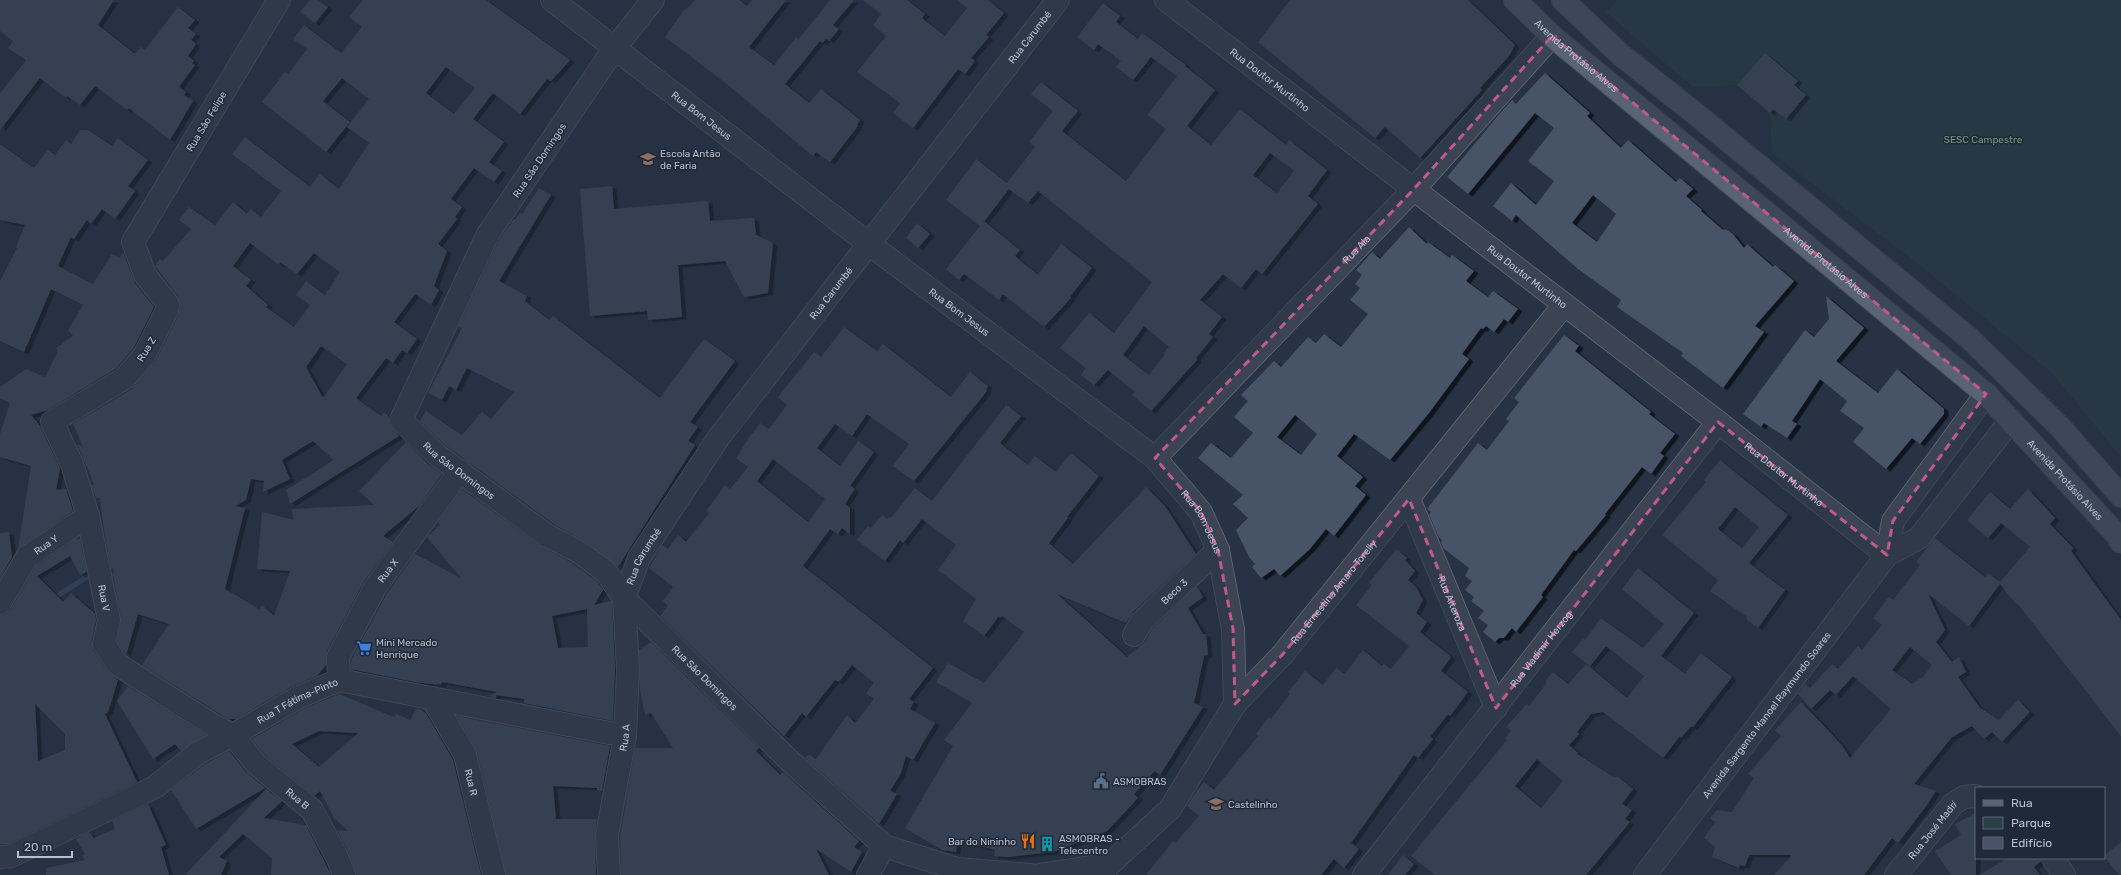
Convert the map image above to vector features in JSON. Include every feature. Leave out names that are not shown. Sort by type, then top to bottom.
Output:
[{"type":"main road","name":"Avenida Protásio Alves","points":[[1515,0],[1552,36],[1986,394],[2117,535],[2121,542]]},
{"type":"main road","points":[[1563,0],[1621,55],[1692,111],[1969,338],[2060,427],[2121,496]]},
{"type":"main road","points":[[1552,36],[1574,30],[1584,33],[1621,55]]},
{"type":"main road","points":[[1969,338],[1993,380],[2011,420]]},
{"type":"street","name":"Rua São Felipe","points":[[133,242],[279,0]]},
{"type":"street","name":"Rua Bom Jesus","points":[[552,0],[870,244],[1154,458],[1201,512],[1218,550],[1233,629],[1235,704]]},
{"type":"street","name":"Rua São Domingos","points":[[653,0],[614,49],[488,234],[401,420],[437,455],[548,536],[579,552],[606,572],[624,598],[792,763],[884,846]]},
{"type":"street","name":"Rua Carumbé","points":[[624,598],[639,558],[719,438],[1058,0]]},
{"type":"street","name":"Rua Doutor Murtinho","points":[[1166,0],[1718,422],[1887,555]]},
{"type":"street","name":"Rua Ala","points":[[1154,458],[1413,190],[1552,36]]},
{"type":"street","name":"Rua Z","points":[[52,422],[125,378],[145,354],[167,310],[168,304],[145,275],[133,242]]},
{"type":"street","name":"Rua Ernestina Amaro Torelly","points":[[1106,869],[1170,809],[1235,704],[1283,654],[1564,305]]},
{"type":"street","name":"Avenida Sargento Manoel Raymundo Soares","points":[[1887,555],[1893,521],[1986,394]]},
{"type":"street","name":"Avenida Sargento Manoel Raymundo Soares","points":[[1645,875],[1887,555],[1919,538],[2011,420]]},
{"type":"street","name":"Rua V","points":[[52,422],[72,464],[88,516],[109,620],[104,644],[117,664],[213,725],[234,735]]},
{"type":"street","name":"Rua Vladimir Herzog","points":[[1364,875],[1718,422]]},
{"type":"street","name":"Rua X","points":[[339,680],[338,657],[376,586],[460,471]]},
{"type":"street","name":"Rua Alteroza","points":[[1409,499],[1496,708]]},
{"type":"street","name":"Rua Y","points":[[0,602],[27,557],[88,516]]},
{"type":"street","name":"Beco 3","points":[[1134,635],[1142,621],[1218,550]]},
{"type":"street","name":"Rua A","points":[[609,875],[607,835],[626,736],[628,670],[624,598]]},
{"type":"street","name":"Rua T Fátima-Pinto","points":[[0,857],[11,856],[155,787],[198,753],[234,735],[296,698],[339,680],[626,736]]},
{"type":"street","name":"Rua R","points":[[432,698],[465,755],[494,875]]},
{"type":"street","name":"Rua B","points":[[234,735],[256,764],[312,810],[338,858],[344,875]]},
{"type":"street","name":"Rua José Madri","points":[[1896,875],[1953,804],[1964,798],[1975,796]]},
{"type":"street","points":[[868,875],[884,846],[957,869],[1031,875]]},
{"type":"street","points":[[2054,859],[2064,875]]},
{"type":"street","points":[[1039,875],[1106,869]]},
{"type":"highlighted area","points":[[1552,36],[1986,394],[1893,521],[1887,555],[1718,422],[1496,708],[1409,499],[1283,654],[1235,704],[1233,629],[1218,550],[1201,512],[1155,458],[1413,190]]},
{"type":"green space","name":"SESC Campestre","points":[[1618,0],[2121,0],[2121,457],[2053,374],[1911,258],[1772,153],[1770,113],[1737,85],[1693,87],[1606,12]]},
{"type":"building","points":[[0,0],[114,0],[98,25],[135,54],[141,47],[145,50],[178,7],[195,20],[188,28],[196,34],[191,40],[196,44],[188,56],[194,61],[192,63],[195,65],[179,87],[186,92],[184,95],[193,101],[170,140],[129,108],[127,110],[95,86],[80,105],[67,96],[66,98],[40,78],[0,130],[0,94],[26,60],[8,48],[13,41],[0,31]]},
{"type":"building","points":[[310,0],[318,0],[328,7],[315,23],[300,12]]},
{"type":"building","points":[[363,0],[486,0],[570,60],[551,81],[547,79],[520,114],[493,93],[473,119],[504,142],[489,162],[502,171],[494,182],[474,168],[451,199],[462,207],[455,217],[457,219],[438,244],[447,251],[434,286],[439,290],[431,305],[415,294],[394,322],[417,339],[407,353],[402,350],[393,363],[386,358],[356,398],[381,416],[384,412],[389,417],[389,423],[399,436],[290,504],[286,490],[334,460],[313,441],[282,460],[290,479],[263,492],[264,481],[251,479],[246,500],[235,506],[245,508],[225,589],[259,609],[262,605],[274,616],[290,571],[257,569],[262,512],[294,520],[291,509],[374,505],[359,491],[406,442],[428,464],[442,474],[420,505],[383,536],[393,542],[365,580],[327,651],[326,665],[317,676],[291,687],[236,719],[228,719],[142,665],[169,624],[138,614],[126,655],[117,642],[121,618],[113,575],[114,568],[111,569],[104,531],[100,498],[96,498],[91,485],[94,484],[77,444],[83,447],[73,424],[132,389],[156,360],[178,316],[180,306],[178,296],[155,266],[160,259],[163,261],[191,229],[179,220],[189,207],[215,225],[233,202],[247,214],[251,209],[261,217],[281,191],[232,154],[245,137],[310,187],[320,174],[339,189],[369,143],[347,127],[369,99],[342,78],[323,101],[350,122],[326,152],[262,102],[285,72],[288,74],[307,49],[293,39],[304,25],[341,53],[362,27],[349,17]],"holes":[[[446,67],[475,88],[454,114],[426,93]],[[250,243],[279,265],[280,262],[297,274],[314,253],[340,272],[325,295],[306,281],[296,295],[310,305],[294,327],[266,307],[268,305],[246,286],[251,280],[233,266]],[[321,346],[347,364],[323,398],[306,367]]]},
{"type":"building","points":[[695,0],[739,0],[747,6],[752,0],[786,0],[749,47],[774,65],[796,37],[799,39],[830,0],[854,0],[833,25],[839,29],[829,41],[826,38],[823,43],[820,41],[785,84],[809,103],[821,89],[860,120],[857,125],[858,126],[830,162],[816,152],[813,156],[728,85],[665,37],[684,10]]},
{"type":"building","points":[[863,0],[907,0],[925,14],[922,18],[945,36],[967,8],[957,0],[988,0],[1004,13],[986,35],[989,37],[971,58],[975,61],[965,74],[958,69],[913,128],[893,113],[900,103],[857,72],[886,36],[873,25],[881,14]]},
{"type":"building","points":[[1290,0],[1468,0],[1515,45],[1509,56],[1480,88],[1482,90],[1420,158],[1385,127],[1375,138],[1258,42]]},
{"type":"building","points":[[1103,3],[1120,16],[1116,22],[1138,39],[1142,33],[1186,65],[1177,76],[1151,57],[1133,80],[1116,67],[1121,61],[1098,44],[1094,50],[1077,37]]},
{"type":"building","points":[[1765,53],[1798,81],[1794,85],[1806,95],[1786,119],[1773,109],[1770,113],[1737,85]]},
{"type":"building","points":[[1185,66],[1215,90],[1187,126],[1211,145],[1240,109],[1286,145],[1289,140],[1327,170],[1308,196],[1318,204],[1262,274],[1256,269],[1241,288],[1223,274],[1200,300],[1222,317],[1209,334],[1213,337],[1196,358],[1197,360],[1151,411],[1132,395],[1135,392],[1108,370],[1094,385],[1081,375],[1086,368],[1060,348],[1089,313],[1114,333],[1152,282],[1038,191],[1028,203],[1009,189],[984,221],[1020,250],[1015,256],[1038,275],[1061,244],[1092,268],[1070,297],[1071,298],[1044,327],[1003,294],[999,300],[964,274],[959,280],[946,269],[980,226],[946,200],[976,159],[1007,183],[1035,147],[1029,142],[1053,111],[1031,94],[1041,82],[1078,111],[1062,131],[1126,181],[1166,129],[1147,115]],"holes":[[[1270,153],[1294,171],[1277,193],[1253,175]],[[1144,326],[1169,347],[1149,375],[1123,355]]]},
{"type":"building","points":[[1545,73],[1590,113],[1587,116],[1621,148],[1628,140],[1676,182],[1680,178],[1693,189],[1686,196],[1702,210],[1701,211],[1723,230],[1725,229],[1733,234],[1744,248],[1747,244],[1773,267],[1775,265],[1794,281],[1755,326],[1764,332],[1723,388],[1681,356],[1683,353],[1617,307],[1621,300],[1578,269],[1516,215],[1512,221],[1493,206],[1511,183],[1536,205],[1554,181],[1528,161],[1554,128],[1535,113],[1468,194],[1447,177],[1512,100],[1516,104]],"holes":[[[1593,195],[1616,214],[1597,242],[1572,223]]]},
{"type":"building","points":[[80,130],[88,130],[112,146],[118,138],[148,160],[128,186],[135,191],[115,219],[102,209],[91,224],[87,220],[74,239],[71,237],[58,266],[93,284],[112,254],[120,257],[123,252],[135,283],[154,307],[134,347],[117,368],[48,410],[31,415],[40,426],[60,468],[56,490],[66,489],[73,511],[18,549],[31,466],[0,457],[0,434],[10,403],[0,398],[0,387],[26,369],[45,377],[58,351],[56,348],[73,336],[68,330],[83,305],[51,289],[24,352],[0,341],[0,281],[17,248],[16,247],[25,225],[0,220],[0,144],[34,168],[48,150],[55,155],[66,140],[71,144]]},
{"type":"building","points":[[612,186],[614,209],[708,201],[710,221],[754,218],[756,235],[773,243],[768,293],[744,297],[725,261],[678,265],[682,317],[648,320],[647,311],[590,316],[580,189]]},
{"type":"building","points":[[539,188],[551,195],[499,281],[527,296],[525,301],[549,320],[553,316],[660,398],[704,339],[735,361],[690,422],[698,427],[688,441],[695,445],[618,567],[586,542],[555,525],[445,445],[420,421],[426,411],[462,435],[482,412],[491,419],[514,392],[467,368],[456,390],[449,386],[442,400],[428,393],[462,328],[458,327],[499,240],[514,219],[515,220],[520,213],[522,214]]},
{"type":"building","points":[[917,223],[930,234],[918,248],[906,238]]},
{"type":"building","points":[[1409,227],[1427,244],[1428,242],[1450,258],[1452,255],[1474,271],[1466,281],[1488,297],[1493,291],[1518,309],[1508,322],[1504,319],[1494,332],[1486,326],[1483,329],[1481,328],[1462,354],[1469,359],[1429,413],[1390,460],[1354,434],[1337,456],[1363,477],[1355,486],[1366,495],[1334,536],[1326,529],[1310,549],[1280,576],[1274,569],[1261,578],[1252,567],[1255,564],[1249,557],[1236,530],[1248,518],[1233,504],[1243,495],[1198,458],[1211,443],[1231,458],[1253,433],[1234,417],[1248,401],[1241,395],[1274,361],[1281,367],[1308,337],[1316,343],[1324,334],[1341,347],[1368,314],[1350,300],[1360,288],[1355,284],[1362,275],[1356,270],[1372,252],[1380,259]],"holes":[[[1295,415],[1317,434],[1301,455],[1277,437]]]},
{"type":"building","points":[[1826,296],[1864,328],[1836,361],[1878,393],[1897,369],[1944,409],[1944,414],[1920,444],[1912,438],[1886,469],[1853,442],[1864,428],[1840,411],[1847,401],[1820,379],[1792,421],[1797,424],[1787,438],[1764,423],[1761,427],[1743,414],[1805,330],[1814,337],[1829,319]]},
{"type":"building","points":[[844,327],[877,351],[883,344],[951,397],[970,372],[988,386],[987,391],[914,481],[893,466],[909,444],[867,414],[852,436],[835,424],[817,448],[840,466],[858,441],[874,452],[850,486],[855,489],[845,504],[850,508],[850,534],[842,528],[838,534],[830,529],[803,566],[933,668],[909,699],[914,702],[910,709],[935,723],[913,760],[906,756],[901,773],[890,791],[897,794],[879,824],[805,758],[809,754],[816,759],[847,715],[855,723],[874,699],[866,693],[874,683],[852,665],[839,682],[835,680],[806,717],[802,713],[784,736],[660,616],[668,606],[663,601],[673,587],[649,568],[662,545],[668,549],[678,535],[686,542],[709,513],[706,511],[725,485],[730,489],[748,467],[736,458],[748,439],[760,423],[769,429],[787,405],[778,397],[814,352],[821,357]],"holes":[[[773,459],[825,499],[808,522],[757,481]]]},
{"type":"building","points":[[1564,335],[1579,346],[1575,351],[1651,412],[1649,414],[1675,434],[1660,453],[1664,456],[1651,474],[1642,467],[1593,531],[1576,551],[1574,550],[1541,595],[1543,597],[1516,632],[1512,628],[1504,638],[1499,638],[1495,642],[1483,632],[1488,625],[1478,618],[1484,611],[1471,601],[1474,597],[1465,590],[1472,581],[1465,576],[1469,568],[1443,548],[1441,542],[1442,540],[1438,536],[1429,515],[1431,512],[1427,509],[1478,443],[1487,450],[1509,421],[1506,419],[1519,402],[1514,398]]},
{"type":"building","points":[[1006,405],[1021,416],[1000,443],[1028,465],[1035,456],[1056,472],[1071,453],[1099,476],[1049,543],[1073,564],[1146,487],[1165,506],[1196,554],[1133,612],[1126,623],[1057,594],[1127,657],[1145,642],[1152,629],[1198,585],[1197,587],[1203,597],[1188,608],[1203,634],[1206,634],[1208,655],[1204,656],[1194,703],[1203,707],[1160,775],[1155,771],[1134,794],[1138,798],[1107,831],[1053,852],[1008,857],[994,856],[995,850],[957,840],[956,852],[942,850],[905,828],[953,746],[944,740],[972,703],[936,682],[948,663],[984,683],[1024,632],[1002,616],[1000,618],[999,616],[984,636],[963,621],[976,599],[938,570],[956,545],[922,519],[903,543],[900,540],[885,561],[857,540],[868,526],[871,528],[882,515],[887,519],[889,517],[891,518],[915,488],[932,501]]},
{"type":"building","points":[[1720,460],[1788,515],[1749,563],[1785,590],[1758,628],[1746,619],[1747,617],[1710,591],[1718,580],[1662,535],[1706,482],[1704,480]],"holes":[[[1735,507],[1759,527],[1742,548],[1718,529]]]},
{"type":"building","points":[[462,489],[541,546],[572,563],[597,581],[603,590],[594,605],[612,602],[615,670],[613,721],[524,703],[524,699],[496,695],[496,698],[488,696],[497,692],[442,682],[441,685],[415,682],[351,669],[351,660],[387,593],[415,554],[461,578],[427,537],[440,525],[438,522]],"holes":[[[587,609],[588,647],[558,648],[552,616]]]},
{"type":"building","points":[[2028,489],[2055,518],[2050,524],[2073,548],[2071,551],[2121,620],[2121,736],[2017,603],[2016,604],[2000,584],[1969,626],[1928,594],[1945,630],[1936,642],[1952,662],[1959,657],[1966,672],[1958,677],[1980,708],[1999,720],[2018,700],[2030,712],[2002,742],[1992,732],[1984,739],[1972,726],[1952,737],[1914,784],[1936,791],[1898,843],[1892,838],[1864,875],[1774,875],[1792,855],[1749,855],[1745,866],[1740,865],[1739,868],[1712,857],[1715,847],[1704,838],[1715,822],[1710,818],[1717,810],[1732,812],[1754,778],[1748,774],[1781,736],[1775,730],[1801,702],[1841,744],[1850,758],[1891,709],[1853,676],[1836,695],[1830,690],[1811,709],[1798,694],[1805,684],[1810,688],[1832,664],[1838,669],[1858,646],[1862,650],[1882,625],[1873,618],[1889,597],[1893,600],[1920,565],[1916,562],[1935,538],[1985,577],[1988,573],[2000,582],[2030,547],[2001,523],[1988,538],[1967,520],[1990,492],[2010,509]],"holes":[[[1910,647],[1932,665],[1923,677],[1912,684],[1892,670]]]},
{"type":"building","points":[[9,532],[12,557],[0,578],[0,533]]},
{"type":"building","points":[[76,539],[80,539],[87,572],[80,575],[70,556],[37,576],[63,602],[71,593],[95,614],[96,620],[92,641],[93,650],[107,671],[118,680],[108,712],[105,714],[137,782],[8,844],[0,844],[0,615],[6,614],[11,609],[36,566]],"holes":[[[35,704],[65,734],[65,750],[38,761]]]},
{"type":"building","points":[[1396,549],[1407,558],[1405,560],[1415,571],[1408,580],[1416,587],[1423,600],[1416,613],[1427,622],[1420,632],[1451,657],[1441,671],[1468,692],[1450,716],[1448,714],[1430,737],[1433,739],[1418,758],[1414,755],[1351,843],[1359,849],[1344,868],[1334,859],[1321,875],[1146,875],[1173,841],[1175,843],[1199,816],[1187,806],[1193,796],[1204,782],[1214,790],[1258,736],[1256,734],[1269,717],[1271,719],[1290,694],[1288,692],[1305,671],[1323,685],[1336,668],[1345,674],[1363,650],[1382,666],[1384,664],[1391,669],[1409,646],[1356,605],[1372,585],[1369,583]]},
{"type":"building","points":[[1638,568],[1694,613],[1661,656],[1685,674],[1701,653],[1732,677],[1693,727],[1691,726],[1681,738],[1680,736],[1663,758],[1603,712],[1591,714],[1577,732],[1579,734],[1569,745],[1578,753],[1577,754],[1615,778],[1617,776],[1633,789],[1622,804],[1632,810],[1625,819],[1630,822],[1586,875],[1435,875],[1411,856],[1507,740],[1505,739],[1511,731],[1506,727],[1527,704],[1529,706],[1546,684],[1546,680],[1553,672],[1568,684],[1586,664],[1627,698],[1644,676],[1606,646],[1590,666],[1572,652],[1583,639],[1585,640],[1601,618],[1643,648],[1664,624],[1622,589]],"holes":[[[1537,759],[1563,781],[1541,808],[1515,786]]]},
{"type":"building","points":[[651,642],[759,748],[756,751],[780,775],[783,772],[859,841],[854,847],[862,852],[851,872],[816,849],[829,875],[621,875],[620,836],[635,748],[673,748],[651,713],[645,715],[640,689],[639,650]]},
{"type":"building","points":[[128,686],[206,735],[181,751],[175,744],[153,759],[117,701]]},
{"type":"building","points":[[339,694],[394,717],[396,714],[410,720],[417,708],[426,713],[453,760],[481,875],[356,875],[350,855],[337,830],[348,831],[334,818],[320,791],[314,796],[265,755],[252,739],[303,709]],"holes":[[[319,731],[358,733],[319,767],[292,744]]]},
{"type":"building","points":[[457,716],[610,746],[602,791],[597,790],[597,788],[553,786],[556,819],[597,819],[595,835],[596,875],[506,875],[477,752]]},
{"type":"building","points":[[229,751],[246,772],[265,788],[196,829],[171,790],[205,764]]},
{"type":"building","points":[[266,789],[282,801],[264,818],[306,825],[331,875],[271,875],[272,858],[243,834],[219,857],[227,861],[221,875],[185,875]]},
{"type":"building","points":[[148,804],[166,845],[161,847],[169,875],[46,875],[46,868],[85,860],[82,855],[85,854],[76,839],[89,832],[94,838],[115,829],[112,821]]},
{"type":"building","points":[[1975,814],[1976,875],[1951,875],[1935,851],[1961,835],[1955,824]]},
{"type":"building","points":[[2121,842],[2121,875],[2119,875],[2105,857],[2105,855]]},
{"type":"building","points":[[1403,855],[1414,864],[1405,875],[1388,875]]},
{"type":"building","points":[[2006,859],[2041,859],[2041,861],[2034,867],[2040,875],[1979,875]]},
{"type":"waterway","points":[[52,599],[87,577]]},
{"type":"place","name":"Escola Antão de Faria","points":[[648,159]]},
{"type":"place","name":"Mini Mercado Henrique","points":[[364,648]]},
{"type":"place","name":"ASMOBRAS","points":[[1101,781]]},
{"type":"place","name":"Castelinho","points":[[1216,804]]},
{"type":"place","name":"Bar do Nininho","points":[[1028,841]]},
{"type":"place","name":"ASMOBRAS - Telecentro","points":[[1047,844]]}]
